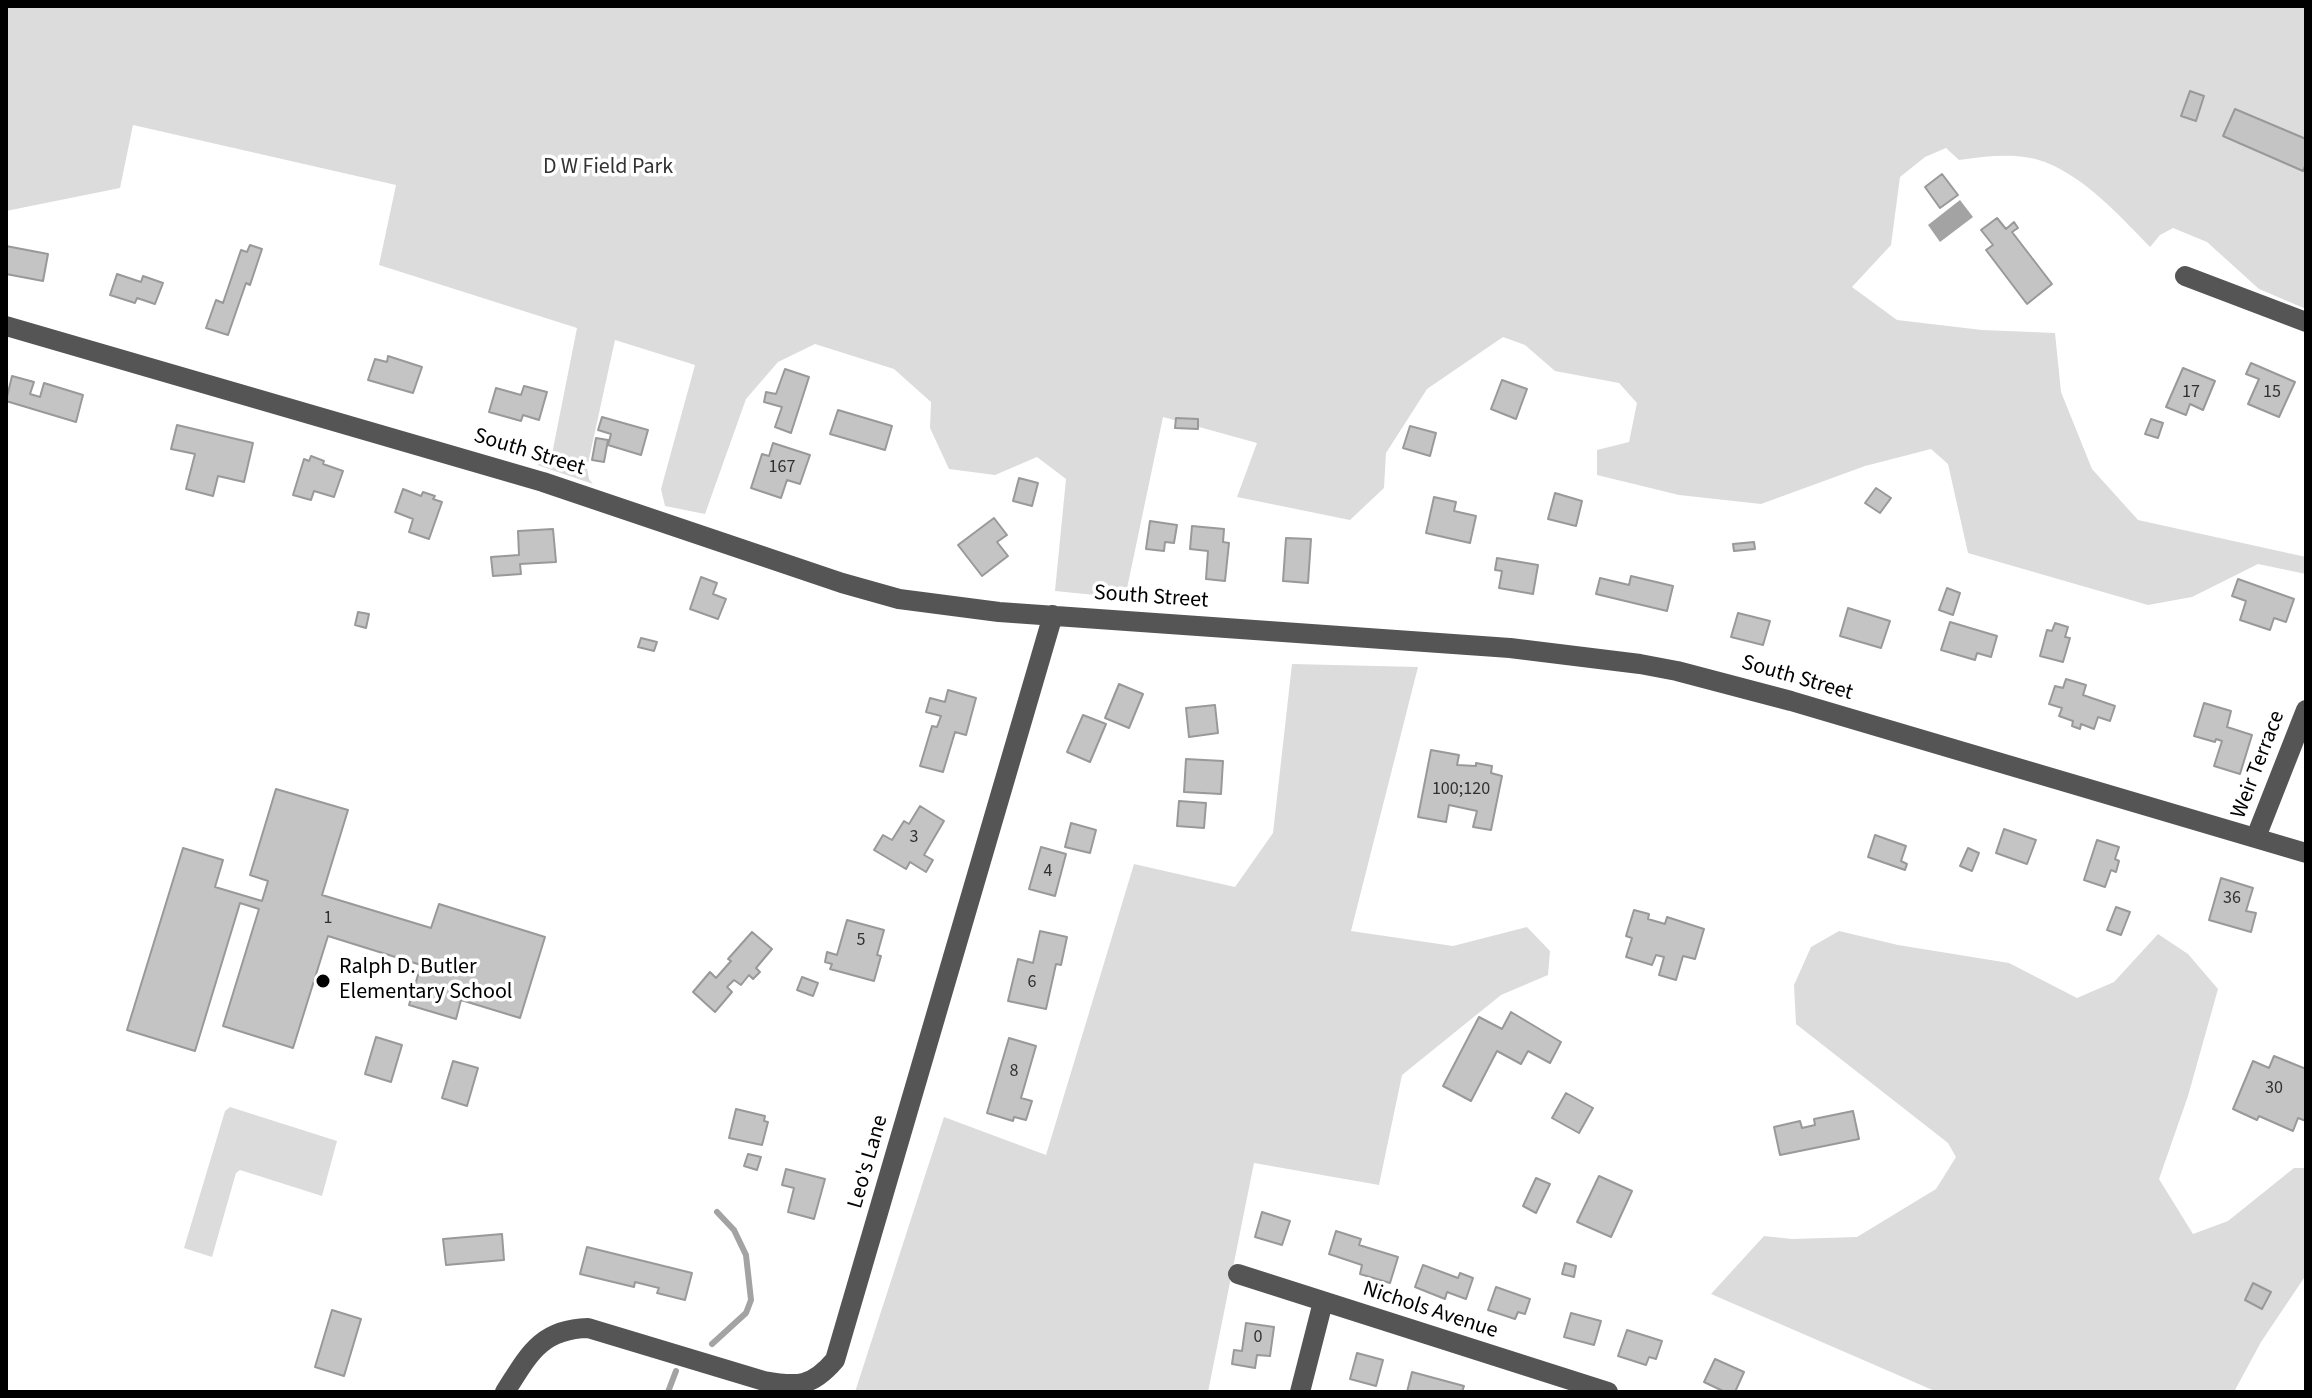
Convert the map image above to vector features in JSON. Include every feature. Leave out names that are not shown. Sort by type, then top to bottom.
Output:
[{"type":"street","points":[[2185,276],[2306,322]]},
{"type":"street","name":"South Street","points":[[6,326],[543,482],[875,593],[936,606],[1469,644],[1579,655],[1653,667],[1791,701],[2306,853]]},
{"type":"street","name":"Leo's Lane","points":[[505,1392],[531,1352],[556,1332],[571,1328],[588,1328],[786,1385],[808,1383],[823,1375],[835,1360],[1053,615]]},
{"type":"street","name":"Weir Terrace","points":[[2256,837],[2306,710]]},
{"type":"street","name":"Nichols Avenue","points":[[1238,1274],[1608,1392]]},
{"type":"street","points":[[1300,1392],[1323,1302]]},
{"type":"green space","name":"D W Field Park","points":[[6,6],[2306,6],[2306,309],[2259,289],[2207,242],[2173,228],[2160,235],[2150,247],[2088,188],[2045,162],[2013,156],[1959,160],[1946,148],[1925,157],[1900,177],[1891,245],[1852,287],[1897,320],[1982,330],[2055,333],[2061,392],[2092,469],[2138,520],[2306,557],[2306,574],[2258,564],[2192,597],[2148,605],[1968,553],[1948,464],[1931,449],[1865,466],[1761,504],[1679,495],[1597,475],[1597,450],[1629,442],[1637,403],[1619,383],[1555,371],[1525,345],[1503,337],[1427,389],[1386,453],[1384,488],[1350,520],[1237,497],[1257,443],[1163,417],[1125,598],[1055,591],[1066,479],[1037,457],[995,475],[949,469],[930,428],[931,402],[894,369],[815,344],[778,362],[746,399],[705,514],[665,506],[661,489],[695,365],[615,340],[587,468],[593,484],[537,465],[546,462],[552,454],[577,328],[379,265],[396,185],[133,125],[120,188],[6,211]]},
{"type":"green space","points":[[1292,664],[1418,667],[1351,931],[1453,946],[1527,927],[1550,951],[1548,975],[1501,995],[1402,1075],[1379,1185],[1254,1163],[1208,1392],[855,1392],[944,1117],[1046,1155],[1134,864],[1235,887],[1273,833]]},
{"type":"green space","points":[[1839,931],[1898,945],[2009,963],[2077,998],[2114,982],[2158,934],[2188,954],[2218,989],[2188,1096],[2159,1179],[2193,1234],[2228,1221],[2294,1168],[2306,1168],[2306,1275],[2261,1342],[2234,1392],[1937,1392],[1711,1294],[1764,1236],[1792,1239],[1857,1237],[1936,1189],[1956,1157],[1948,1143],[1796,1024],[1794,985],[1811,947]]},
{"type":"green space","points":[[230,1107],[337,1141],[322,1196],[240,1170],[236,1173],[212,1257],[184,1248],[225,1111]]},
{"type":"shaded area","points":[[1960,200],[1973,217],[1940,242],[1928,225]]},
{"type":"building","points":[[2190,91],[2204,96],[2196,121],[2181,116]]},
{"type":"building","points":[[2235,109],[2306,139],[2303,171],[2223,136]]},
{"type":"building","points":[[1942,174],[1958,195],[1940,208],[1925,187]]},
{"type":"building","points":[[1997,218],[2006,229],[2014,222],[2018,228],[2012,232],[2052,284],[2027,304],[1986,250],[1993,245],[1981,230]]},
{"type":"building","points":[[250,245],[262,249],[228,335],[206,328],[216,300],[223,303],[241,250],[247,252]]},
{"type":"building","points":[[6,246],[48,254],[43,281],[6,274]]},
{"type":"building","points":[[117,274],[141,282],[143,276],[163,283],[155,304],[137,298],[135,303],[110,295]]},
{"type":"building","points":[[388,356],[422,367],[413,393],[368,380],[375,359],[387,362]]},
{"type":"building","points":[[2251,363],[2295,382],[2279,417],[2248,404],[2259,379],[2246,374]]},
{"type":"building","points":[[2183,368],[2215,381],[2203,410],[2190,404],[2186,415],[2166,407]]},
{"type":"building","points":[[785,369],[809,377],[791,433],[775,427],[782,407],[764,402],[766,392],[776,394]]},
{"type":"building","points":[[12,376],[34,382],[30,394],[40,397],[44,383],[83,395],[76,422],[6,401]]},
{"type":"building","points":[[1502,380],[1527,389],[1516,419],[1491,409]]},
{"type":"building","points":[[524,386],[547,392],[539,420],[523,415],[521,421],[489,412],[496,388],[521,395]]},
{"type":"building","points":[[838,410],[892,426],[885,450],[830,434]]},
{"type":"building","points":[[602,417],[648,430],[641,455],[608,445],[611,434],[598,430]]},
{"type":"building","points":[[1176,418],[1198,419],[1198,429],[1175,428]]},
{"type":"building","points":[[2151,419],[2163,423],[2158,438],[2145,434]]},
{"type":"building","points":[[177,425],[253,443],[244,482],[218,476],[213,496],[186,489],[195,454],[171,449]]},
{"type":"building","points":[[1410,426],[1436,433],[1430,456],[1403,448]]},
{"type":"building","points":[[596,438],[608,440],[604,462],[592,460]]},
{"type":"building","points":[[773,443],[810,455],[800,484],[787,480],[781,498],[751,488],[762,454],[769,456]]},
{"type":"building","points":[[311,456],[343,471],[334,497],[314,491],[311,500],[293,495],[304,459],[309,461]]},
{"type":"building","points":[[1019,478],[1038,483],[1032,506],[1013,501]]},
{"type":"building","points":[[1876,488],[1891,498],[1880,513],[1865,503]]},
{"type":"building","points":[[403,489],[421,496],[423,492],[435,496],[433,499],[442,502],[429,539],[409,532],[413,519],[395,512]]},
{"type":"building","points":[[1555,493],[1582,501],[1576,526],[1548,519]]},
{"type":"building","points":[[1434,497],[1456,502],[1454,511],[1476,516],[1470,543],[1426,533]]},
{"type":"building","points":[[994,518],[1007,535],[997,542],[1008,556],[982,576],[958,545]]},
{"type":"building","points":[[1150,521],[1177,525],[1174,543],[1165,542],[1164,551],[1146,549]]},
{"type":"building","points":[[1192,526],[1224,529],[1223,542],[1229,543],[1225,581],[1206,579],[1208,551],[1190,549]]},
{"type":"building","points":[[553,529],[556,562],[520,564],[521,574],[493,576],[491,557],[519,555],[518,531]]},
{"type":"building","points":[[1286,538],[1311,539],[1308,583],[1283,581]]},
{"type":"building","points":[[1754,542],[1755,549],[1734,551],[1733,544]]},
{"type":"building","points":[[1497,558],[1538,565],[1533,594],[1499,588],[1502,571],[1495,570]]},
{"type":"building","points":[[1631,576],[1673,586],[1667,611],[1596,594],[1600,578],[1629,585]]},
{"type":"building","points":[[701,577],[717,583],[713,594],[726,599],[718,619],[690,609]]},
{"type":"building","points":[[2238,579],[2294,599],[2286,622],[2274,618],[2270,630],[2240,620],[2246,601],[2232,596]]},
{"type":"building","points":[[1947,588],[1960,593],[1953,615],[1939,610]]},
{"type":"building","points":[[1848,608],[1890,621],[1881,648],[1840,636]]},
{"type":"building","points":[[358,612],[369,614],[366,628],[355,625]]},
{"type":"building","points":[[1738,613],[1770,621],[1763,645],[1731,637]]},
{"type":"building","points":[[1950,622],[1997,636],[1991,657],[1977,653],[1975,660],[1941,650]]},
{"type":"building","points":[[2055,623],[2068,627],[2065,637],[2070,638],[2063,662],[2040,656],[2047,630],[2052,631]]},
{"type":"building","points":[[641,638],[657,642],[654,651],[638,647]]},
{"type":"building","points":[[2066,679],[2086,685],[2083,695],[2115,706],[2110,721],[2098,717],[2094,729],[2081,724],[2080,729],[2072,726],[2073,721],[2059,716],[2062,708],[2049,704],[2055,686],[2063,688]]},
{"type":"building","points":[[1119,684],[1143,694],[1129,728],[1105,718]]},
{"type":"building","points":[[948,690],[976,698],[966,735],[955,732],[943,772],[920,766],[932,726],[937,727],[941,716],[926,712],[930,698],[945,702]]},
{"type":"building","points":[[2204,703],[2231,711],[2227,727],[2252,735],[2240,774],[2214,766],[2222,741],[2194,736]]},
{"type":"building","points":[[1215,705],[1218,733],[1189,737],[1186,708]]},
{"type":"building","points":[[1083,715],[1106,724],[1090,762],[1067,752]]},
{"type":"building","points":[[1431,750],[1459,755],[1457,765],[1476,766],[1476,763],[1492,766],[1491,773],[1502,776],[1491,830],[1473,827],[1477,811],[1449,805],[1446,822],[1418,817]]},
{"type":"building","points":[[1186,759],[1223,761],[1221,794],[1184,792]]},
{"type":"building","points":[[276,789],[348,810],[322,895],[431,928],[439,904],[545,937],[520,1018],[461,1000],[456,1019],[409,1005],[421,965],[328,936],[293,1048],[223,1026],[259,909],[240,903],[195,1051],[127,1030],[183,848],[223,860],[215,887],[262,901],[268,881],[250,875]]},
{"type":"building","points":[[1179,801],[1206,803],[1204,828],[1177,826]]},
{"type":"building","points":[[920,806],[944,821],[924,855],[933,860],[926,872],[910,862],[906,869],[874,850],[883,835],[892,840],[904,821],[909,824]]},
{"type":"building","points":[[1071,823],[1096,830],[1090,853],[1065,847]]},
{"type":"building","points":[[2004,829],[2036,840],[2027,864],[1996,853]]},
{"type":"building","points":[[1875,835],[1906,846],[1901,861],[1907,864],[1905,870],[1868,857]]},
{"type":"building","points":[[2097,840],[2119,847],[2115,859],[2119,861],[2116,872],[2111,870],[2105,887],[2084,880]]},
{"type":"building","points":[[1041,847],[1066,854],[1055,896],[1029,889]]},
{"type":"building","points":[[1968,848],[1979,853],[1972,871],[1960,866]]},
{"type":"building","points":[[2221,878],[2253,888],[2246,911],[2256,913],[2251,932],[2209,920]]},
{"type":"building","points":[[2116,907],[2130,912],[2121,935],[2107,930]]},
{"type":"building","points":[[1634,910],[1649,914],[1648,919],[1665,924],[1667,917],[1704,929],[1695,959],[1683,956],[1676,980],[1659,975],[1664,957],[1656,955],[1652,965],[1626,957],[1632,938],[1626,936]]},
{"type":"building","points":[[847,920],[884,930],[874,981],[830,969],[832,964],[825,962],[827,952],[837,955]]},
{"type":"building","points":[[1040,931],[1067,937],[1061,965],[1056,964],[1046,1009],[1008,1001],[1018,959],[1033,963]]},
{"type":"building","points":[[752,932],[772,949],[756,968],[760,972],[753,979],[749,975],[741,985],[734,980],[727,987],[732,992],[715,1012],[693,992],[710,972],[716,978]]},
{"type":"building","points":[[802,977],[818,983],[813,996],[797,990]]},
{"type":"building","points":[[1511,1012],[1561,1042],[1550,1063],[1528,1051],[1521,1064],[1497,1051],[1471,1101],[1443,1086],[1479,1017],[1502,1029]]},
{"type":"building","points":[[376,1037],[402,1045],[391,1082],[365,1074]]},
{"type":"building","points":[[1009,1038],[1036,1046],[1021,1098],[1032,1101],[1026,1120],[1014,1117],[1013,1121],[987,1113]]},
{"type":"building","points":[[2274,1056],[2306,1069],[2306,1121],[2298,1118],[2293,1131],[2233,1109],[2253,1061],[2269,1068]]},
{"type":"building","points":[[453,1061],[478,1068],[467,1106],[442,1098]]},
{"type":"building","points":[[1566,1093],[1593,1108],[1579,1133],[1552,1118]]},
{"type":"building","points":[[736,1109],[765,1116],[764,1121],[768,1122],[762,1145],[729,1138]]},
{"type":"building","points":[[1853,1111],[1859,1139],[1780,1155],[1774,1127],[1800,1121],[1802,1128],[1815,1125],[1814,1119]]},
{"type":"building","points":[[748,1154],[761,1157],[757,1170],[744,1166]]},
{"type":"building","points":[[786,1169],[825,1179],[814,1219],[788,1212],[794,1188],[782,1185]]},
{"type":"building","points":[[1599,1176],[1632,1191],[1611,1237],[1577,1222]]},
{"type":"building","points":[[1536,1178],[1550,1184],[1536,1213],[1523,1206]]},
{"type":"building","points":[[1262,1212],[1290,1221],[1282,1245],[1255,1237]]},
{"type":"building","points":[[1336,1231],[1361,1239],[1359,1245],[1398,1257],[1390,1283],[1360,1274],[1362,1265],[1329,1254]]},
{"type":"building","points":[[502,1234],[504,1260],[446,1265],[443,1239]]},
{"type":"building","points":[[587,1247],[692,1273],[685,1300],[657,1293],[659,1288],[635,1282],[634,1287],[580,1274]]},
{"type":"building","points":[[1565,1263],[1576,1266],[1574,1277],[1562,1274]]},
{"type":"building","points":[[1423,1265],[1458,1278],[1460,1273],[1473,1278],[1466,1299],[1447,1292],[1445,1299],[1415,1287]]},
{"type":"building","points":[[2253,1283],[2271,1292],[2262,1309],[2245,1300]]},
{"type":"building","points":[[1496,1287],[1530,1299],[1525,1314],[1518,1312],[1515,1319],[1488,1310]]},
{"type":"building","points":[[332,1310],[361,1319],[344,1376],[315,1367]]},
{"type":"building","points":[[1571,1313],[1601,1321],[1594,1345],[1564,1337]]},
{"type":"building","points":[[1246,1323],[1274,1327],[1270,1356],[1257,1355],[1255,1368],[1232,1364],[1234,1350],[1242,1351]]},
{"type":"building","points":[[1627,1330],[1662,1341],[1656,1359],[1649,1357],[1646,1365],[1618,1356]]},
{"type":"building","points":[[1357,1353],[1383,1360],[1376,1386],[1350,1379]]},
{"type":"building","points":[[1715,1359],[1744,1372],[1735,1392],[1725,1392],[1704,1382]]},
{"type":"building","points":[[1412,1372],[1464,1386],[1462,1392],[1407,1392]]},
{"type":"waterway","points":[[712,1344],[746,1313],[751,1300],[746,1255],[734,1230],[717,1212]]},
{"type":"waterway","points":[[668,1392],[676,1371]]},
{"type":"place","name":"Ralph D. Butler Elementary School","points":[[323,981]]}]
